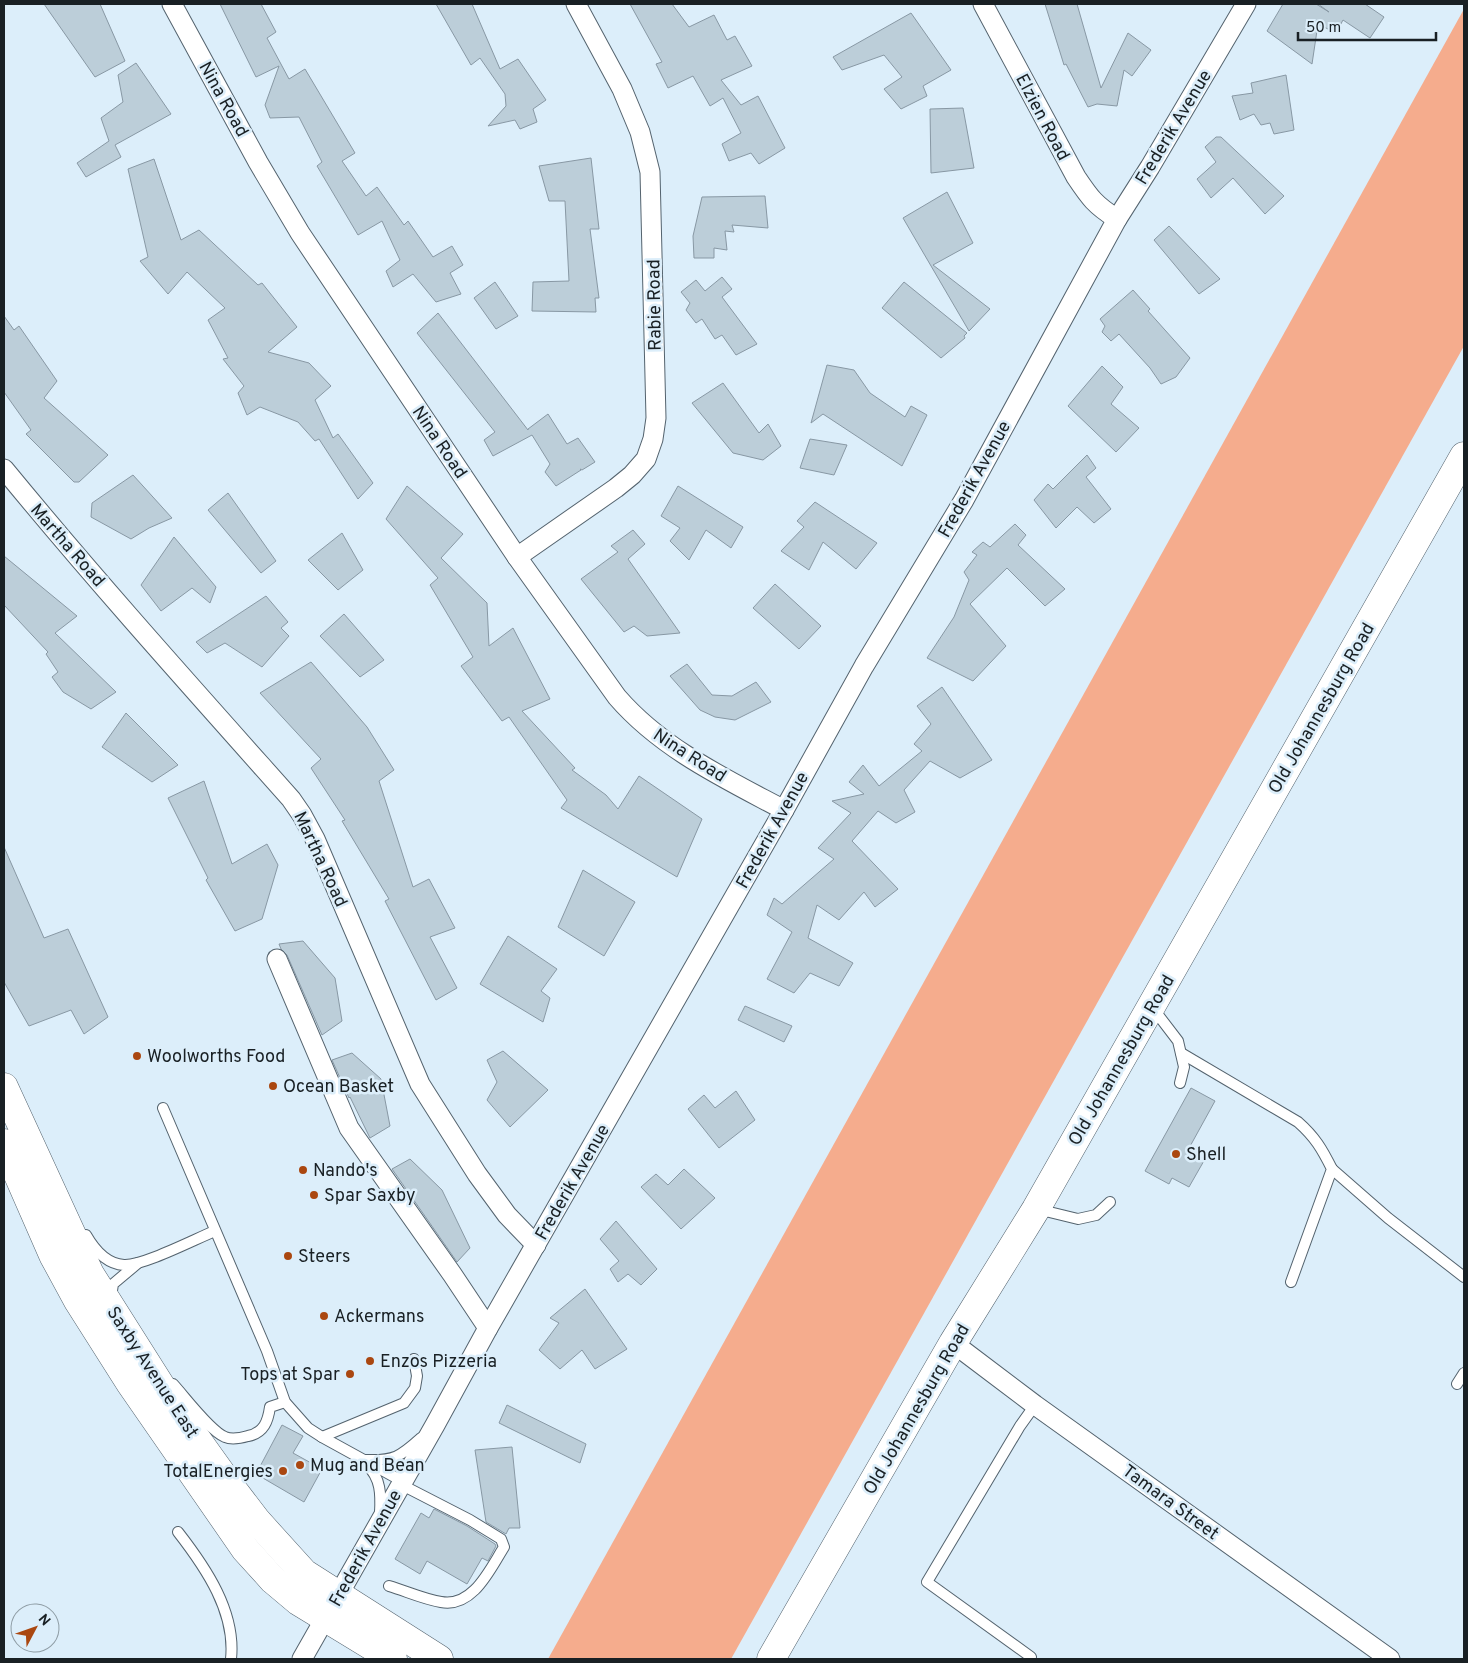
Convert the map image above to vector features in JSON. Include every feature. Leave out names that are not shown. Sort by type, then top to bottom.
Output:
[{"type":"street","name":"Nina Road","points":[[172,4],[258,162],[300,233],[517,557],[617,697],[628,710],[660,738],[706,769],[784,810]]},
{"type":"street","name":"Rabie Road","points":[[517,557],[632,475],[646,459],[653,440],[656,418],[650,172],[640,132],[622,88],[576,4]]},
{"type":"street","name":"Elzien Road","points":[[983,4],[1076,177],[1089,197],[1100,208],[1117,219]]},
{"type":"street","name":"Frederik Avenue","points":[[302,1659],[864,666],[964,500],[1117,219],[1150,167],[1246,4]]},
{"type":"street","name":"Old Johannesburg Road","points":[[771,1659],[953,1343],[1036,1209],[1464,456]]},
{"type":"street","name":"Martha Road","points":[[4,469],[48,523],[291,799],[302,815],[315,839],[420,1084],[477,1174],[507,1215],[536,1245]]},
{"type":"street","points":[[277,960],[349,1128],[447,1266],[488,1328]]},
{"type":"street","name":"Saxby Avenue East","points":[[4,1086],[16,1140],[58,1262],[78,1301],[130,1383],[245,1548],[273,1580],[298,1602],[332,1606],[439,1659]]},
{"type":"street","name":"Saxby Avenue East","points":[[16,1140],[90,1274],[178,1413],[257,1521],[332,1606],[393,1659]]},
{"type":"street","name":"Tamara Street","points":[[953,1343],[1390,1659]]},
{"type":"lane","points":[[1152,1006],[1178,1041],[1184,1067],[1180,1083]]},
{"type":"lane","points":[[1181,1053],[1298,1122],[1312,1134],[1321,1146],[1332,1169],[1388,1218],[1464,1277]]},
{"type":"lane","points":[[163,1108],[267,1351],[285,1402],[308,1428],[322,1438],[501,1539],[504,1547],[480,1584],[470,1594],[459,1600],[442,1602],[389,1586]]},
{"type":"lane","points":[[16,1140],[38,1151],[91,1244],[103,1257],[123,1265],[139,1263],[215,1231]]},
{"type":"lane","points":[[1291,1282],[1332,1169]]},
{"type":"lane","points":[[1036,1209],[1078,1219],[1096,1215],[1110,1202]]},
{"type":"lane","points":[[112,1310],[111,1292],[113,1284],[139,1263]]},
{"type":"lane","points":[[322,1438],[404,1403],[414,1388],[417,1376],[414,1359]]},
{"type":"lane","points":[[144,1362],[168,1379],[210,1425],[224,1437],[234,1439],[257,1434],[268,1421],[270,1408],[285,1402]]},
{"type":"lane","points":[[1457,1384],[1464,1373]]},
{"type":"lane","points":[[1031,1657],[927,1582],[1035,1404]]},
{"type":"lane","points":[[362,1459],[383,1461],[399,1456],[435,1425]]},
{"type":"lane","points":[[362,1459],[370,1468],[380,1486],[380,1522]]},
{"type":"lane","points":[[178,1532],[205,1570],[222,1603],[230,1627],[231,1659]]},
{"type":"shaded area","points":[[1464,9],[1464,346],[731,1659],[548,1659]]},
{"type":"building","points":[[44,4],[100,4],[125,61],[95,77]]},
{"type":"building","points":[[220,4],[261,4],[276,32],[267,38],[289,79],[305,69],[355,153],[342,161],[366,196],[377,187],[404,225],[408,221],[433,257],[452,246],[463,265],[450,273],[461,294],[436,302],[413,274],[393,287],[386,271],[400,260],[382,221],[358,235],[317,166],[322,162],[299,117],[270,118],[265,105],[279,66],[256,77]]},
{"type":"building","points":[[436,4],[472,4],[500,69],[518,59],[546,100],[533,109],[537,122],[520,129],[515,120],[488,126],[506,106],[505,94],[480,58],[471,65]]},
{"type":"building","points":[[630,4],[672,4],[689,27],[714,15],[727,40],[735,36],[752,66],[721,80],[741,105],[758,96],[785,148],[759,164],[751,153],[729,161],[722,144],[741,133],[723,98],[710,106],[693,76],[668,88],[656,64],[662,62]]},
{"type":"building","points":[[1045,4],[1077,4],[1101,88],[1128,33],[1151,50],[1132,76],[1124,70],[1117,106],[1097,104],[1088,107],[1066,64],[1064,65]]},
{"type":"building","points":[[1283,4],[1316,4],[1329,12],[1318,4],[1365,4],[1384,17],[1370,38],[1343,20],[1336,33],[1318,24],[1312,64],[1267,31]]},
{"type":"building","points":[[911,13],[951,70],[923,86],[927,96],[901,109],[884,89],[902,77],[884,55],[842,70],[833,57]]},
{"type":"building","points":[[136,63],[171,114],[115,145],[121,157],[86,177],[77,163],[109,141],[101,118],[123,102],[118,75]]},
{"type":"building","points":[[1286,75],[1294,130],[1274,134],[1270,123],[1261,125],[1254,114],[1240,120],[1232,96],[1253,93],[1251,83]]},
{"type":"building","points":[[963,108],[974,168],[931,173],[930,109]]},
{"type":"building","points":[[1216,137],[1221,137],[1284,196],[1265,214],[1233,178],[1211,198],[1197,179],[1216,162],[1205,147]]},
{"type":"building","points":[[591,158],[599,229],[590,229],[599,298],[595,298],[596,312],[532,311],[533,282],[569,281],[565,201],[549,201],[539,166]]},
{"type":"building","points":[[154,159],[181,240],[199,230],[258,285],[262,283],[297,327],[268,352],[309,363],[331,386],[315,400],[333,438],[338,434],[373,483],[358,499],[319,439],[315,441],[298,422],[260,407],[247,415],[238,393],[244,386],[223,359],[228,358],[208,320],[225,308],[187,272],[168,294],[140,261],[148,257],[128,169]]},
{"type":"building","points":[[947,192],[973,243],[933,265],[990,309],[969,331],[903,218]]},
{"type":"building","points":[[765,196],[768,228],[732,225],[734,232],[725,231],[727,250],[714,248],[714,258],[694,258],[693,236],[702,197]]},
{"type":"building","points":[[1169,226],[1220,279],[1199,294],[1154,240]]},
{"type":"building","points":[[722,277],[732,289],[722,297],[757,344],[736,355],[722,335],[715,339],[702,319],[696,323],[686,310],[690,303],[681,292],[696,280],[705,291]]},
{"type":"building","points":[[495,282],[518,316],[496,329],[474,298]]},
{"type":"building","points":[[904,282],[967,333],[964,336],[965,338],[941,358],[882,308]]},
{"type":"building","points":[[1133,290],[1150,309],[1148,311],[1190,358],[1176,377],[1161,384],[1150,368],[1119,334],[1111,341],[1102,332],[1105,326],[1100,319]]},
{"type":"building","points":[[438,313],[528,430],[548,414],[567,444],[578,438],[595,462],[582,470],[580,469],[556,486],[545,472],[550,464],[532,435],[493,456],[484,440],[495,432],[417,333]]},
{"type":"building","points":[[4,316],[14,330],[19,326],[57,381],[44,398],[108,455],[79,482],[74,482],[26,434],[31,430],[4,392]]},
{"type":"building","points":[[827,365],[854,370],[870,393],[905,417],[911,406],[927,415],[902,466],[823,414],[811,423]]},
{"type":"building","points":[[1102,366],[1123,387],[1111,404],[1139,428],[1116,452],[1068,406]]},
{"type":"building","points":[[723,383],[759,433],[768,424],[781,446],[763,460],[733,453],[692,403]]},
{"type":"building","points":[[810,439],[847,445],[834,475],[800,468]]},
{"type":"building","points":[[1087,455],[1096,468],[1086,477],[1111,509],[1094,523],[1077,507],[1056,528],[1034,500],[1048,484],[1053,489]]},
{"type":"building","points":[[133,475],[172,518],[149,528],[131,539],[91,517],[92,503]]},
{"type":"building","points":[[407,486],[463,534],[441,558],[487,603],[489,646],[513,628],[550,699],[522,711],[575,768],[572,770],[606,795],[618,809],[639,776],[702,819],[677,877],[561,808],[567,800],[509,717],[502,721],[461,666],[473,657],[430,585],[438,578],[386,519]]},
{"type":"building","points":[[678,486],[743,527],[731,548],[706,530],[689,560],[670,541],[680,528],[661,516]]},
{"type":"building","points":[[228,493],[276,561],[261,573],[208,510]]},
{"type":"building","points":[[815,502],[877,543],[856,569],[823,542],[809,570],[781,551],[804,527],[797,521]]},
{"type":"building","points":[[1015,524],[1026,535],[1018,545],[1065,589],[1045,606],[1007,568],[970,604],[1006,646],[973,681],[927,658],[954,617],[969,580],[964,572],[977,555],[972,552],[983,542],[990,547]]},
{"type":"building","points":[[633,530],[645,544],[628,559],[680,633],[647,636],[634,626],[624,632],[581,579],[618,552],[611,546]]},
{"type":"building","points":[[342,533],[363,570],[338,590],[308,560]]},
{"type":"building","points":[[174,537],[216,587],[210,603],[192,588],[161,611],[141,585]]},
{"type":"building","points":[[4,556],[77,616],[55,633],[116,692],[91,709],[63,692],[52,677],[58,672],[46,654],[48,652],[4,605]]},
{"type":"building","points":[[775,584],[821,626],[799,649],[753,608]]},
{"type":"building","points":[[266,596],[288,622],[281,628],[289,636],[262,667],[225,643],[207,653],[196,642]]},
{"type":"building","points":[[344,614],[384,660],[360,677],[320,636]]},
{"type":"building","points":[[311,662],[367,727],[394,770],[379,781],[413,887],[429,879],[455,928],[430,937],[457,988],[436,1000],[385,901],[389,899],[342,821],[345,820],[311,768],[321,759],[260,693]]},
{"type":"building","points":[[687,664],[712,695],[732,696],[756,682],[771,702],[735,720],[715,717],[700,710],[670,676]]},
{"type":"building","points":[[942,687],[992,760],[960,778],[930,761],[904,790],[915,812],[896,823],[878,811],[852,841],[898,889],[875,907],[864,892],[839,920],[817,905],[808,938],[853,963],[839,986],[810,973],[794,993],[767,979],[792,932],[767,915],[774,898],[782,904],[834,859],[818,848],[851,813],[832,801],[864,794],[849,782],[863,765],[879,786],[922,751],[914,744],[931,724],[917,706]]},
{"type":"building","points":[[126,713],[178,765],[152,782],[102,747]]},
{"type":"building","points":[[204,781],[232,864],[267,844],[278,865],[262,919],[235,931],[206,880],[208,878],[168,798]]},
{"type":"building","points":[[4,847],[44,938],[68,929],[108,1017],[84,1034],[71,1010],[29,1026],[4,982]]},
{"type":"building","points":[[583,870],[635,902],[604,956],[558,927]]},
{"type":"building","points":[[508,936],[557,969],[541,991],[550,998],[543,1022],[480,984]]},
{"type":"building","points":[[303,941],[335,978],[342,1021],[322,1035],[287,955],[279,944]]},
{"type":"building","points":[[745,1006],[792,1026],[784,1042],[738,1020]]},
{"type":"building","points":[[503,1051],[548,1090],[510,1127],[487,1100],[497,1082],[487,1060]]},
{"type":"building","points":[[352,1053],[381,1079],[390,1126],[370,1138],[332,1060]]},
{"type":"building","points":[[1191,1088],[1215,1101],[1188,1150],[1205,1159],[1189,1187],[1172,1178],[1169,1184],[1145,1171]]},
{"type":"building","points":[[736,1091],[755,1120],[719,1148],[688,1109],[704,1095],[715,1108]]},
{"type":"building","points":[[410,1159],[442,1190],[470,1248],[457,1262],[392,1169]]},
{"type":"building","points":[[684,1169],[715,1198],[681,1229],[641,1187],[656,1174],[668,1185]]},
{"type":"building","points":[[616,1221],[657,1269],[641,1285],[628,1274],[618,1282],[610,1269],[619,1261],[600,1239]]},
{"type":"building","points":[[585,1289],[627,1349],[595,1369],[582,1350],[560,1369],[539,1350],[559,1323],[550,1318]]},
{"type":"building","points":[[507,1405],[586,1444],[580,1463],[499,1423]]},
{"type":"building","points":[[282,1425],[303,1436],[293,1453],[322,1469],[304,1502],[256,1474]]},
{"type":"building","points":[[512,1447],[520,1528],[509,1528],[506,1534],[486,1522],[475,1450]]},
{"type":"building","points":[[434,1509],[467,1526],[496,1546],[488,1561],[482,1558],[467,1584],[427,1561],[420,1574],[395,1559],[421,1513],[429,1518]]},
{"type":"place","name":"Woolworths Food","points":[[137,1056]]},
{"type":"place","name":"Ocean Basket","points":[[273,1086]]},
{"type":"place","name":"Shell","points":[[1176,1154]]},
{"type":"place","name":"Nando's","points":[[303,1170]]},
{"type":"place","name":"Spar Saxby","points":[[314,1195]]},
{"type":"place","name":"Steers","points":[[288,1256]]},
{"type":"place","name":"Ackermans","points":[[324,1316]]},
{"type":"place","name":"Enzos Pizzeria","points":[[370,1361]]},
{"type":"place","name":"Tops at Spar","points":[[350,1374]]},
{"type":"place","name":"Mug and Bean","points":[[300,1465]]},
{"type":"place","name":"TotalEnergies","points":[[283,1471]]}]
